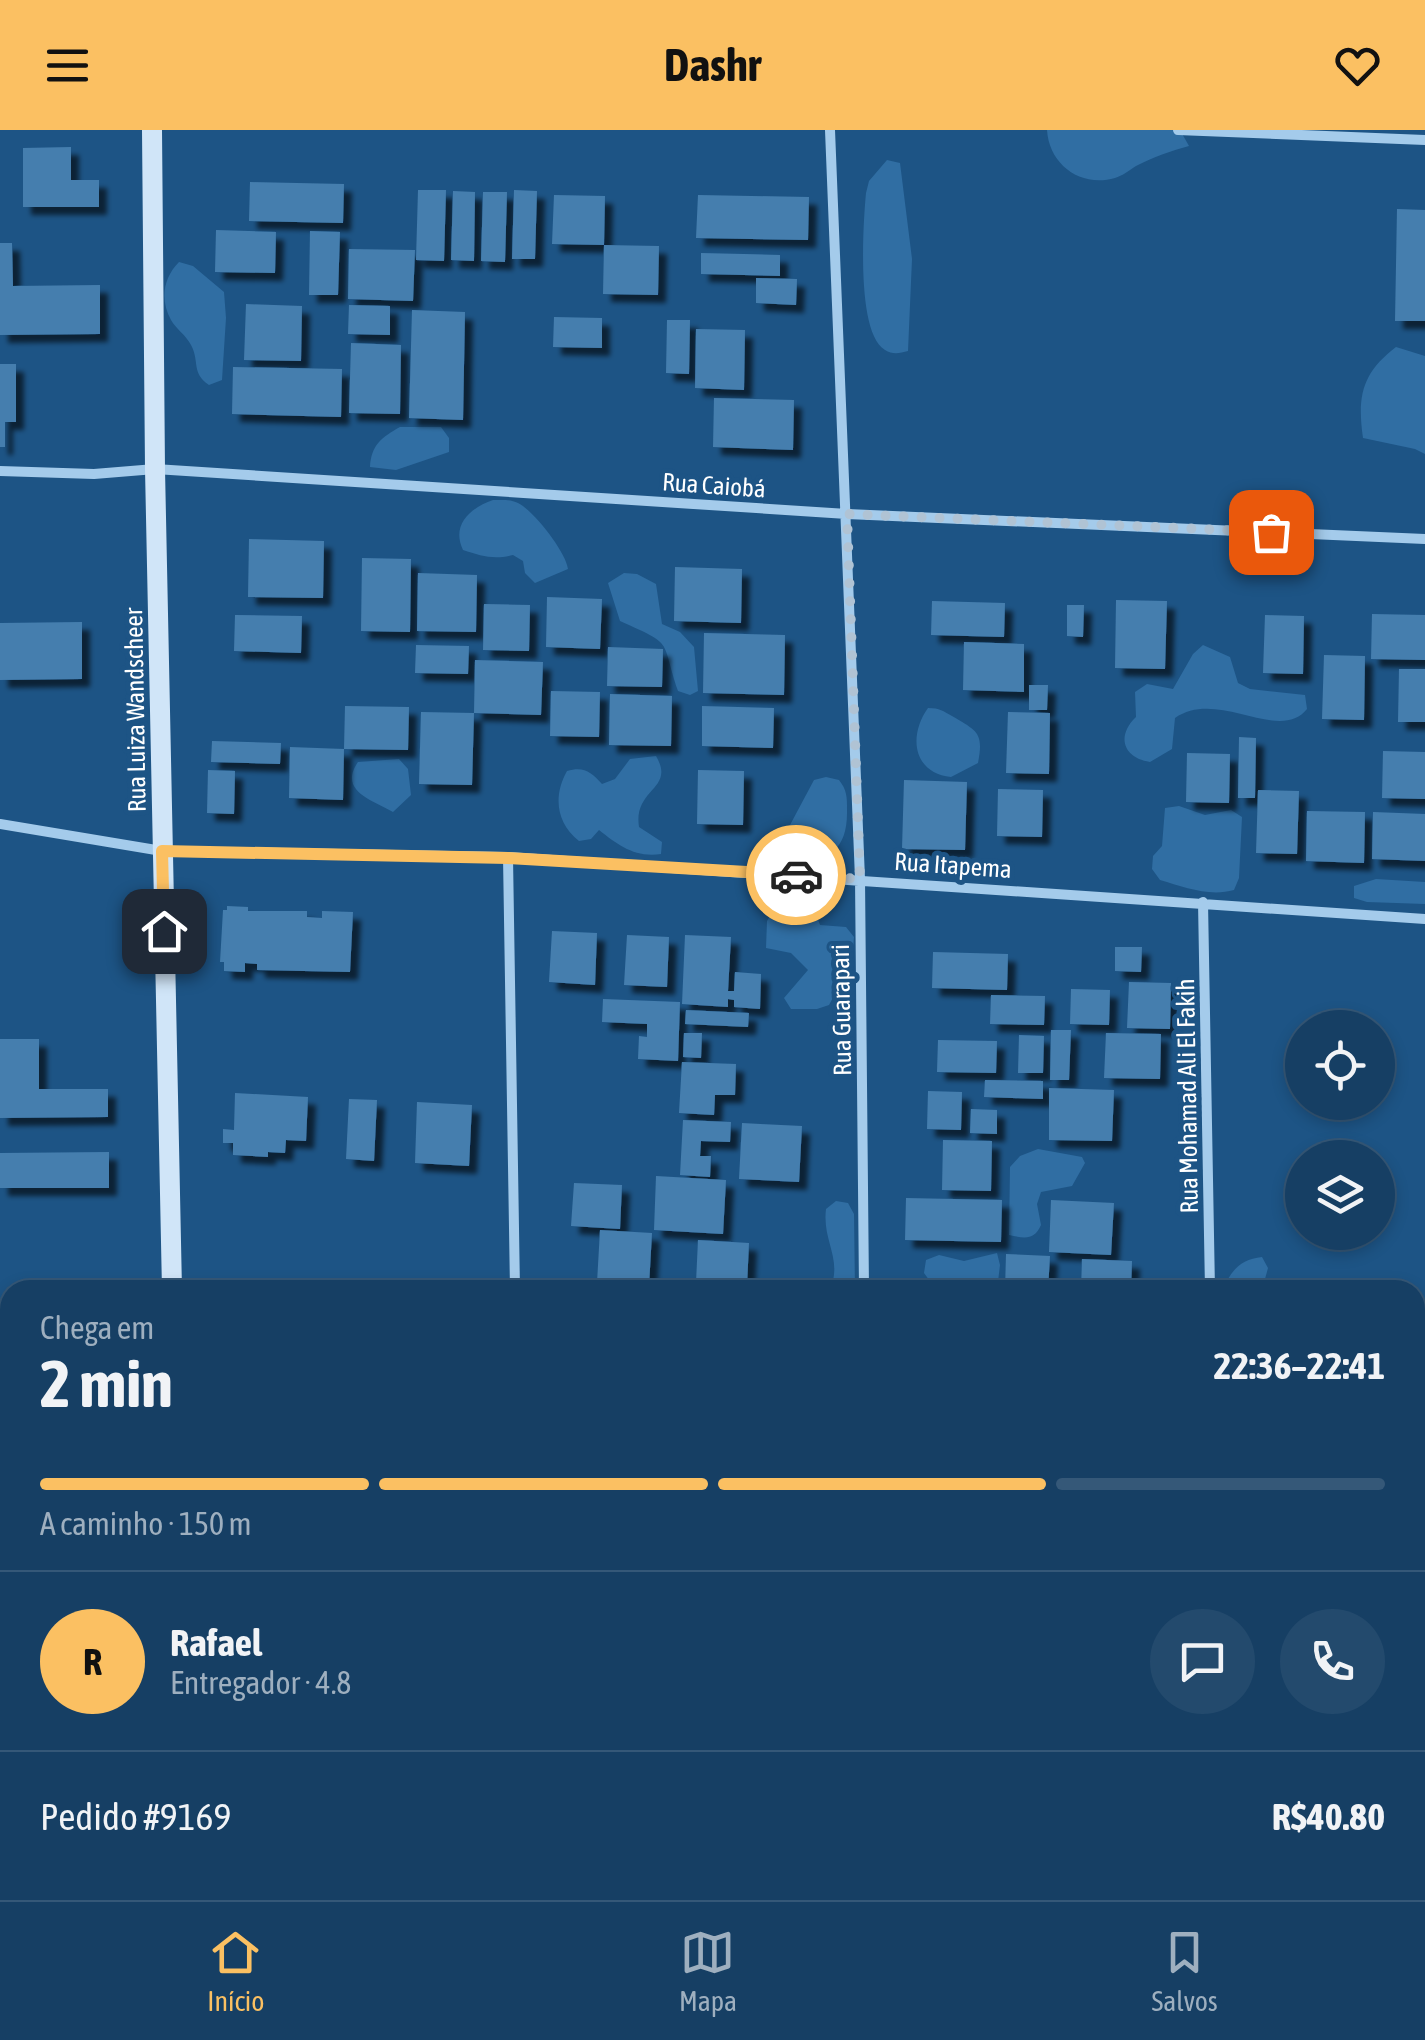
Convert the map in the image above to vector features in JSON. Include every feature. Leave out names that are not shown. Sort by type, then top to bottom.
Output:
[{"type":"main road","name":"Rua Luiza Wandscheer","points":[[152,130],[172,1280]]},
{"type":"street","name":"Rua Guarapari","points":[[830,130],[860,879],[864,1280]]},
{"type":"street","points":[[1178,130],[1425,140]]},
{"type":"street","name":"Rua Caiobá","points":[[0,471],[94,474],[155,469],[847,514],[1425,539]]},
{"type":"street","name":"Rua Itapema","points":[[0,824],[162,851],[508,858],[1425,919]]},
{"type":"street","points":[[508,858],[515,1280]]},
{"type":"street","name":"Rua Mohamad Ali El Fakih","points":[[1203,902],[1210,1280]]},
{"type":"shaded area","points":[[1047,130],[1180,130],[1189,146],[1149,160],[1115,178],[1090,180],[1060,163]]},
{"type":"shaded area","points":[[887,160],[900,163],[912,259],[908,351],[896,353],[885,350],[876,340],[865,301],[866,193],[869,181]]},
{"type":"shaded area","points":[[179,262],[193,266],[224,292],[222,380],[209,385],[200,376],[194,351],[165,305],[167,282]]},
{"type":"shaded area","points":[[1396,347],[1425,356],[1425,454],[1363,438],[1364,386],[1376,366]]},
{"type":"shaded area","points":[[400,427],[441,427],[449,438],[449,452],[396,470],[370,467],[379,442]]},
{"type":"shaded area","points":[[493,500],[525,507],[556,543],[568,569],[535,583],[525,573],[523,561],[513,555],[488,557],[463,550],[461,525],[477,508]]},
{"type":"shaded area","points":[[624,573],[637,574],[656,584],[662,624],[680,632],[694,647],[698,691],[690,695],[678,691],[663,645],[620,621],[608,583]]},
{"type":"shaded area","points":[[1203,645],[1230,657],[1238,683],[1250,689],[1305,695],[1307,709],[1295,718],[1281,721],[1228,711],[1192,710],[1175,718],[1172,749],[1150,762],[1134,756],[1125,739],[1136,717],[1135,692],[1147,684],[1173,689],[1193,654]]},
{"type":"shaded area","points":[[928,708],[944,711],[977,734],[978,763],[951,777],[938,774],[922,761],[916,741]]},
{"type":"shaded area","points":[[656,756],[661,776],[642,804],[639,827],[662,842],[661,854],[635,852],[599,830],[591,839],[579,841],[571,834],[559,809],[567,771],[587,771],[602,784],[615,779],[630,759]]},
{"type":"shaded area","points":[[399,759],[408,769],[411,795],[393,812],[367,799],[352,780],[358,762]]},
{"type":"shaded area","points":[[814,780],[839,780],[846,794],[842,839],[828,855],[818,859],[777,859],[766,849],[766,836],[790,825]]},
{"type":"shaded area","points":[[1179,806],[1205,815],[1231,810],[1242,817],[1239,878],[1234,890],[1206,892],[1187,888],[1160,880],[1152,869],[1153,856],[1162,846],[1165,808]]},
{"type":"shaded area","points":[[1376,879],[1425,882],[1425,904],[1354,898],[1354,886]]},
{"type":"shaded area","points":[[787,887],[806,896],[820,925],[846,927],[854,937],[852,963],[829,1005],[817,1009],[791,1009],[784,998],[808,970],[791,953],[766,948],[767,921]]},
{"type":"shaded area","points":[[1038,1149],[1082,1157],[1085,1163],[1072,1186],[1041,1192],[1037,1204],[1041,1225],[1035,1234],[1009,1235],[1010,1167],[1020,1156]]},
{"type":"shaded area","points":[[836,1201],[848,1203],[854,1214],[855,1280],[833,1280],[826,1209]]},
{"type":"shaded area","points":[[997,1253],[998,1280],[929,1280],[924,1273],[926,1260],[939,1255],[964,1261]]},
{"type":"shaded area","points":[[1262,1257],[1268,1268],[1265,1280],[1228,1280],[1237,1267]]},
{"type":"building","points":[[71,147],[71,180],[99,180],[99,207],[23,207],[23,148]]},
{"type":"building","points":[[250,182],[344,184],[343,223],[249,221]]},
{"type":"building","points":[[418,190],[446,190],[444,261],[416,260]]},
{"type":"building","points":[[514,190],[537,191],[535,259],[512,259]]},
{"type":"building","points":[[453,191],[475,192],[474,261],[451,260]]},
{"type":"building","points":[[483,192],[507,192],[505,262],[481,261]]},
{"type":"building","points":[[554,195],[605,196],[604,245],[552,244]]},
{"type":"building","points":[[698,195],[809,197],[808,240],[696,238]]},
{"type":"building","points":[[1397,209],[1425,210],[1425,321],[1395,321]]},
{"type":"building","points":[[216,230],[276,232],[275,273],[215,272]]},
{"type":"building","points":[[310,231],[340,232],[338,295],[309,295]]},
{"type":"building","points":[[0,243],[12,243],[13,286],[100,285],[100,334],[0,335]]},
{"type":"building","points":[[604,245],[659,246],[658,295],[603,294]]},
{"type":"building","points":[[349,249],[415,250],[413,301],[348,299]]},
{"type":"building","points":[[701,253],[780,255],[780,276],[701,274]]},
{"type":"building","points":[[756,278],[797,279],[796,305],[756,303]]},
{"type":"building","points":[[246,304],[302,306],[301,361],[244,360]]},
{"type":"building","points":[[349,305],[390,306],[390,335],[348,334]]},
{"type":"building","points":[[412,310],[465,312],[463,420],[409,418]]},
{"type":"building","points":[[554,317],[602,318],[602,348],[553,347]]},
{"type":"building","points":[[667,320],[690,320],[689,374],[666,373]]},
{"type":"building","points":[[696,329],[745,330],[744,390],[695,388]]},
{"type":"building","points":[[351,343],[401,345],[400,414],[349,413]]},
{"type":"building","points":[[0,364],[16,364],[16,422],[5,422],[5,447],[0,447]]},
{"type":"building","points":[[233,367],[342,369],[341,417],[232,414]]},
{"type":"building","points":[[714,398],[794,400],[793,450],[713,447]]},
{"type":"building","points":[[249,539],[324,541],[323,598],[248,597]]},
{"type":"building","points":[[362,558],[411,559],[410,632],[361,631]]},
{"type":"building","points":[[675,567],[742,569],[741,623],[674,621]]},
{"type":"building","points":[[418,573],[477,575],[476,632],[417,631]]},
{"type":"building","points":[[547,597],[602,599],[600,649],[546,647]]},
{"type":"building","points":[[1116,600],[1167,601],[1165,669],[1115,668]]},
{"type":"building","points":[[932,601],[1005,603],[1004,637],[931,635]]},
{"type":"building","points":[[484,604],[530,605],[529,651],[483,650]]},
{"type":"building","points":[[1067,605],[1084,605],[1083,637],[1067,636]]},
{"type":"building","points":[[1372,614],[1425,615],[1425,660],[1371,659]]},
{"type":"building","points":[[235,615],[302,616],[301,653],[234,651]]},
{"type":"building","points":[[1265,615],[1304,616],[1303,674],[1263,673]]},
{"type":"building","points":[[82,622],[82,679],[0,680],[0,623]]},
{"type":"building","points":[[704,633],[785,635],[784,695],[703,693]]},
{"type":"building","points":[[964,642],[1024,644],[1024,692],[963,690]]},
{"type":"building","points":[[416,645],[469,646],[468,674],[415,673]]},
{"type":"building","points":[[608,647],[663,649],[662,687],[607,686]]},
{"type":"building","points":[[1324,655],[1365,656],[1364,720],[1322,719]]},
{"type":"building","points":[[475,660],[543,662],[541,715],[474,713]]},
{"type":"building","points":[[1399,669],[1425,669],[1425,722],[1398,722]]},
{"type":"building","points":[[1029,685],[1048,685],[1047,710],[1029,710]]},
{"type":"building","points":[[551,691],[600,692],[599,737],[550,736]]},
{"type":"building","points":[[610,694],[672,696],[671,746],[609,745]]},
{"type":"building","points":[[345,706],[409,707],[408,750],[344,749]]},
{"type":"building","points":[[702,706],[774,708],[773,748],[702,746]]},
{"type":"building","points":[[421,712],[474,713],[472,785],[419,784]]},
{"type":"building","points":[[1008,712],[1050,713],[1049,774],[1006,773]]},
{"type":"building","points":[[1239,737],[1256,738],[1255,798],[1238,798]]},
{"type":"building","points":[[212,741],[281,743],[280,764],[211,762]]},
{"type":"building","points":[[290,747],[344,749],[343,800],[289,798]]},
{"type":"building","points":[[1383,751],[1425,752],[1425,799],[1382,798]]},
{"type":"building","points":[[1187,753],[1230,754],[1229,803],[1186,802]]},
{"type":"building","points":[[208,770],[235,771],[234,814],[207,813]]},
{"type":"building","points":[[698,770],[744,771],[743,825],[697,824]]},
{"type":"building","points":[[904,780],[967,782],[965,850],[902,849]]},
{"type":"building","points":[[998,789],[1043,790],[1042,837],[997,836]]},
{"type":"building","points":[[1258,790],[1299,791],[1297,854],[1256,853]]},
{"type":"building","points":[[1307,811],[1365,812],[1364,863],[1306,861]]},
{"type":"building","points":[[1373,812],[1425,814],[1425,861],[1372,859]]},
{"type":"building","points":[[227,906],[248,907],[248,911],[307,911],[307,917],[322,918],[322,911],[353,912],[350,972],[257,970],[257,964],[245,963],[245,972],[224,971],[224,962],[220,962],[223,910]]},
{"type":"building","points":[[552,931],[597,933],[595,985],[549,982]]},
{"type":"building","points":[[627,935],[669,937],[667,987],[624,985]]},
{"type":"building","points":[[685,935],[731,937],[728,991],[734,991],[735,972],[761,974],[760,1009],[734,1007],[734,1000],[728,999],[728,1007],[682,1004]]},
{"type":"building","points":[[1115,947],[1142,947],[1141,972],[1115,971]]},
{"type":"building","points":[[933,952],[1008,954],[1007,990],[932,988]]},
{"type":"building","points":[[1129,982],[1171,983],[1170,1029],[1127,1028]]},
{"type":"building","points":[[1071,989],[1110,990],[1109,1025],[1070,1024]]},
{"type":"building","points":[[991,995],[1045,996],[1044,1025],[990,1024]]},
{"type":"building","points":[[603,999],[680,1002],[678,1061],[638,1059],[639,1036],[647,1037],[647,1024],[602,1022]]},
{"type":"building","points":[[686,1010],[749,1013],[748,1027],[685,1024]]},
{"type":"building","points":[[1051,1030],[1071,1030],[1069,1080],[1050,1080]]},
{"type":"building","points":[[684,1033],[702,1033],[701,1058],[683,1057]]},
{"type":"building","points":[[1106,1033],[1161,1034],[1160,1079],[1104,1078]]},
{"type":"building","points":[[1019,1035],[1044,1036],[1043,1073],[1018,1073]]},
{"type":"building","points":[[0,1039],[39,1039],[39,1089],[108,1089],[108,1117],[0,1118]]},
{"type":"building","points":[[938,1040],[997,1041],[996,1073],[937,1072]]},
{"type":"building","points":[[682,1062],[736,1064],[735,1095],[715,1095],[714,1115],[679,1113]]},
{"type":"building","points":[[985,1080],[1043,1081],[1043,1099],[984,1097]]},
{"type":"building","points":[[1049,1088],[1114,1090],[1112,1141],[1049,1140]]},
{"type":"building","points":[[928,1091],[962,1092],[961,1130],[927,1129]]},
{"type":"building","points":[[235,1093],[308,1097],[306,1141],[286,1140],[285,1153],[268,1152],[268,1157],[233,1155],[233,1143],[223,1143],[223,1129],[234,1130]]},
{"type":"building","points":[[349,1099],[377,1100],[374,1161],[346,1159]]},
{"type":"building","points":[[417,1102],[472,1105],[469,1166],[415,1163]]},
{"type":"building","points":[[971,1109],[997,1110],[997,1134],[970,1133]]},
{"type":"building","points":[[683,1120],[731,1122],[730,1142],[701,1141],[700,1156],[711,1156],[710,1177],[680,1175]]},
{"type":"building","points":[[742,1123],[802,1126],[799,1182],[739,1179]]},
{"type":"building","points":[[943,1140],[992,1141],[991,1191],[942,1190]]},
{"type":"building","points":[[109,1152],[109,1188],[0,1188],[0,1153]]},
{"type":"building","points":[[656,1176],[726,1180],[723,1234],[654,1230]]},
{"type":"building","points":[[574,1183],[622,1185],[620,1229],[571,1226]]},
{"type":"building","points":[[906,1198],[1002,1200],[1001,1242],[905,1240]]},
{"type":"building","points":[[1051,1200],[1114,1203],[1111,1255],[1049,1252]]},
{"type":"building","points":[[600,1230],[652,1233],[649,1280],[597,1280]]},
{"type":"building","points":[[698,1240],[749,1243],[747,1280],[696,1280]]},
{"type":"building","points":[[1006,1254],[1050,1256],[1049,1280],[1005,1280]]},
{"type":"building","points":[[1082,1259],[1132,1261],[1131,1280],[1081,1280]]},
{"type":"way so far","points":[[796,875],[860,879],[847,514],[1271,532]]},
{"type":"route","points":[[164,931],[162,851],[508,858],[796,875]]}]
